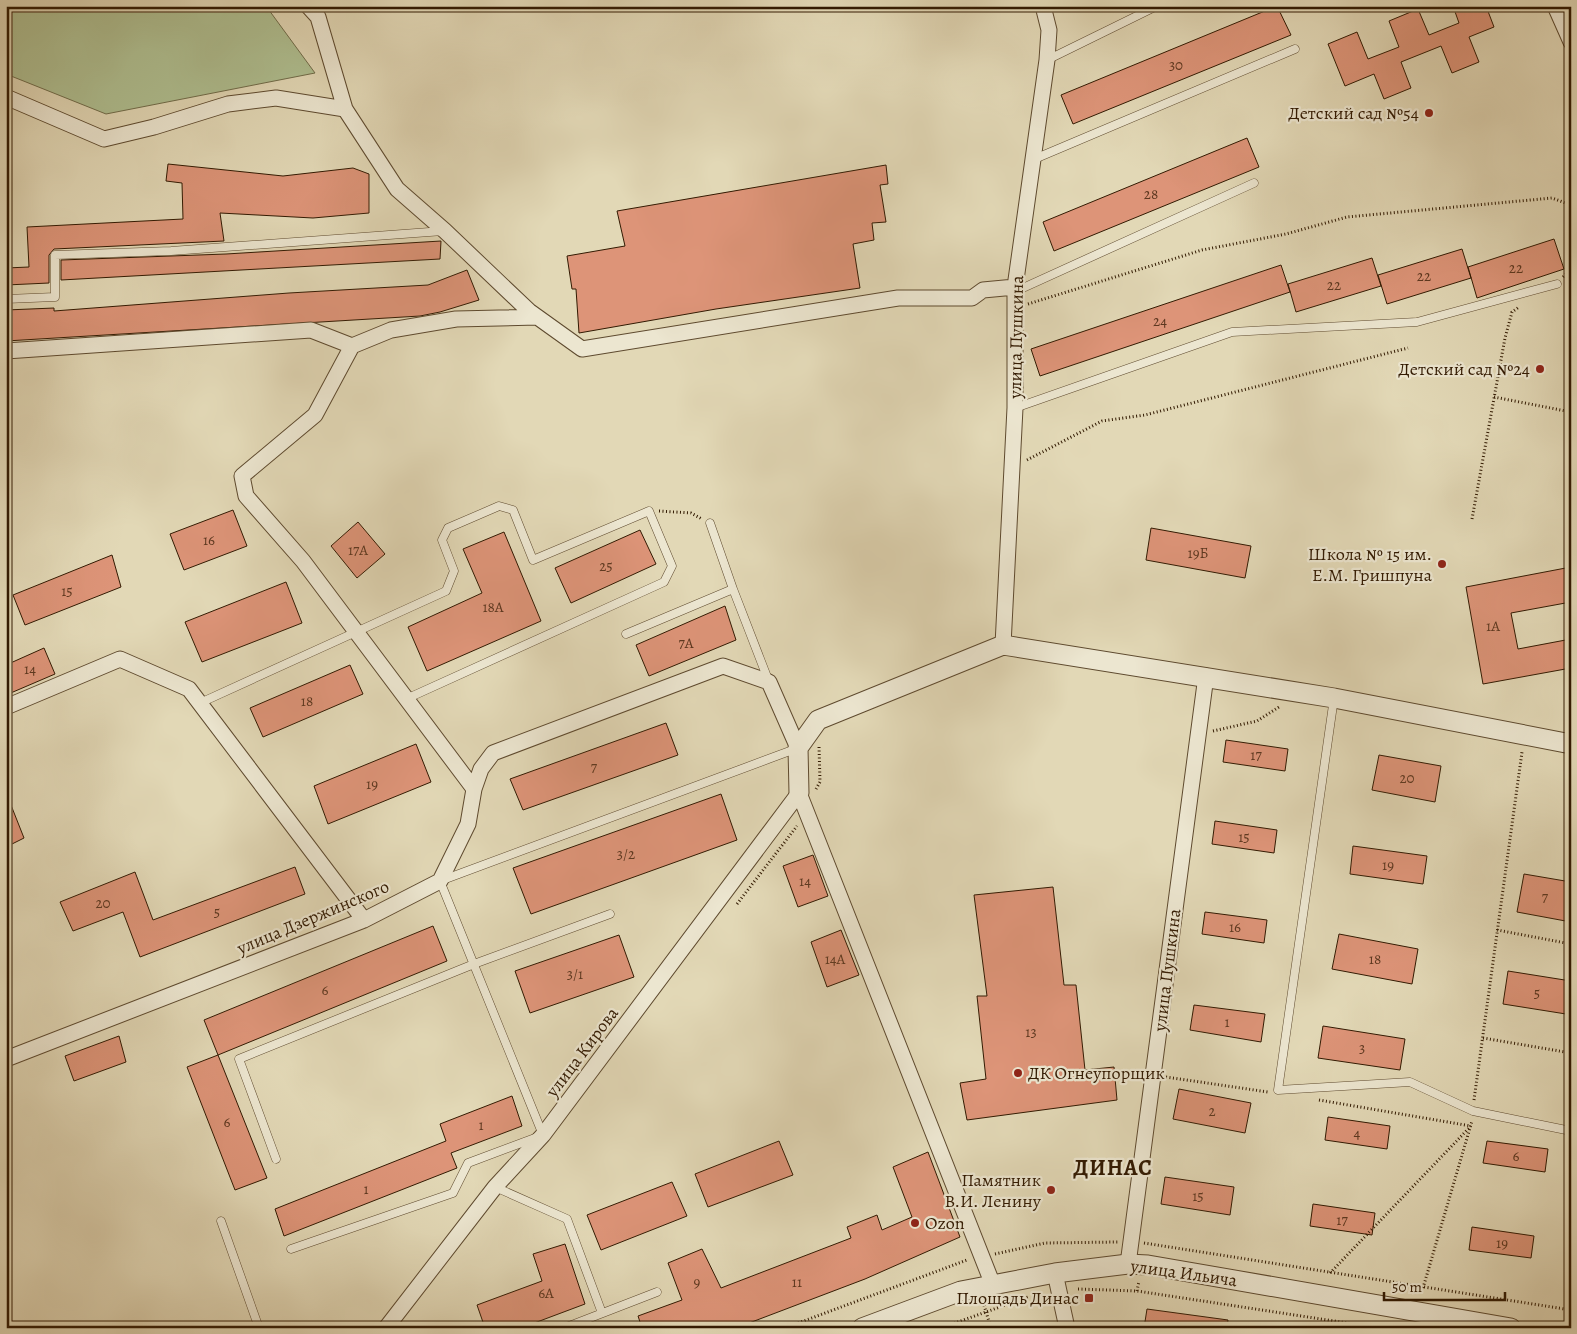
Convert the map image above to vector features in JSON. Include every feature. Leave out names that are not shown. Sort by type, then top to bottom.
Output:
[{"type":"street","points":[[308,6],[318,17],[345,109],[396,189],[445,231],[537,317],[582,349],[898,298],[972,298],[983,290],[1014,289]]},
{"type":"street","name":"улица Пушкина","points":[[1003,645],[1014,408],[1014,289],[1047,60],[1049,30],[1043,6]]},
{"type":"street","points":[[1555,6],[1570,39]]},
{"type":"street","points":[[6,97],[104,139],[154,127],[228,104],[276,98],[345,109]]},
{"type":"street","points":[[474,788],[303,561],[246,496],[242,476],[315,415],[352,346],[390,330],[456,319],[537,317]]},
{"type":"street","points":[[6,351],[311,330],[352,346]]},
{"type":"street","points":[[798,748],[818,720],[1003,645],[1334,698],[1571,744]]},
{"type":"street","points":[[6,707],[120,658],[189,689],[364,920]]},
{"type":"street","points":[[440,881],[468,824],[474,788],[481,769],[493,753],[723,666],[769,682],[798,748],[802,801],[993,1285]]},
{"type":"street","name":"улица Пушкина","points":[[1128,1264],[1206,676]]},
{"type":"street","name":"улица Кирова","points":[[386,1328],[494,1187],[543,1135],[802,801]]},
{"type":"street","name":"улица Дзержинского","points":[[6,1059],[364,920],[440,881]]},
{"type":"street","name":"улица Ильича","points":[[862,1328],[953,1293],[993,1285],[1056,1280],[1128,1264],[1158,1267],[1511,1328]]},
{"type":"street","points":[[1056,1280],[1067,1328]]},
{"type":"lane","points":[[1047,60],[1157,6]]},
{"type":"lane","points":[[1032,160],[1295,49]]},
{"type":"lane","points":[[1014,289],[1254,183]]},
{"type":"lane","points":[[6,299],[55,297],[55,255],[170,251],[445,231]]},
{"type":"lane","points":[[1014,408],[1232,332],[1417,322],[1557,284]]},
{"type":"lane","points":[[200,703],[446,591],[454,571],[442,540],[448,528],[500,506],[513,510],[533,560],[649,512],[672,566],[664,582],[406,699]]},
{"type":"lane","points":[[710,523],[769,682]]},
{"type":"lane","points":[[626,634],[733,589]]},
{"type":"lane","points":[[1334,698],[1278,1090],[1410,1082],[1473,1111],[1571,1131]]},
{"type":"lane","points":[[292,1249],[453,1193],[468,1163],[543,1135],[440,881],[798,748]]},
{"type":"lane","points":[[276,1159],[239,1059],[474,964],[610,914]]},
{"type":"lane","points":[[494,1187],[567,1219],[602,1313]]},
{"type":"lane","points":[[221,1221],[259,1328]]},
{"type":"lane","points":[[564,1328],[657,1292]]},
{"type":"path","points":[[1023,306],[1202,250],[1286,234],[1347,217],[1552,198],[1571,206]]},
{"type":"path","points":[[1472,519],[1494,397],[1512,312]]},
{"type":"path","points":[[1024,461],[1102,421],[1145,415],[1408,348]]},
{"type":"path","points":[[1494,397],[1571,412]]},
{"type":"path","points":[[649,512],[691,513],[710,523]]},
{"type":"path","points":[[1210,732],[1257,721],[1285,702]]},
{"type":"path","points":[[734,908],[795,830],[802,801],[820,782],[819,743]]},
{"type":"path","points":[[1423,1288],[1471,1126],[1523,744]]},
{"type":"path","points":[[1497,930],[1571,944]]},
{"type":"path","points":[[1482,1038],[1571,1053]]},
{"type":"path","points":[[1165,1086],[1167,1067]]},
{"type":"path","points":[[1330,1273],[1471,1126]]},
{"type":"path","points":[[1145,1244],[1146,1234]]},
{"type":"path","points":[[941,1328],[1056,1280],[1380,1328]]},
{"type":"green space","points":[[6,6],[266,6],[315,73],[106,114],[6,74]]},
{"type":"building","points":[[1277,6],[1291,35],[1073,124],[1061,95]]},
{"type":"building","points":[[1453,6],[1486,6],[1494,27],[1469,37],[1479,62],[1452,73],[1441,46],[1401,62],[1411,88],[1384,99],[1374,74],[1345,86],[1328,44],[1357,32],[1368,59],[1399,47],[1389,21],[1418,9],[1429,35],[1459,23]]},
{"type":"building","points":[[1247,138],[1259,167],[1054,251],[1043,222]]},
{"type":"building","points":[[168,164],[283,176],[353,168],[369,174],[369,213],[313,218],[220,213],[224,241],[54,249],[49,255],[49,283],[6,285],[6,268],[29,267],[27,227],[183,219],[182,183],[166,181]]},
{"type":"building","points":[[886,165],[888,184],[880,185],[886,222],[872,223],[874,240],[853,244],[860,288],[716,309],[579,333],[576,289],[572,289],[567,256],[625,246],[617,211]]},
{"type":"building","points":[[1554,239],[1564,269],[1477,298],[1468,267]]},
{"type":"building","points":[[441,241],[440,259],[61,280],[61,260],[226,254]]},
{"type":"building","points":[[1462,249],[1471,278],[1387,304],[1378,275]]},
{"type":"building","points":[[1372,258],[1381,286],[1296,312],[1288,284]]},
{"type":"building","points":[[1281,265],[1290,292],[1040,376],[1031,349]]},
{"type":"building","points":[[467,270],[479,300],[420,316],[6,341],[6,310],[54,308],[54,311],[289,293],[428,285]]},
{"type":"building","points":[[233,510],[247,546],[184,570],[170,534]]},
{"type":"building","points":[[358,522],[385,554],[357,578],[331,546]]},
{"type":"building","points":[[1151,528],[1251,546],[1245,578],[1146,560]]},
{"type":"building","points":[[640,530],[656,564],[571,603],[555,568]]},
{"type":"building","points":[[504,532],[541,621],[427,671],[408,627],[482,593],[463,549]]},
{"type":"building","points":[[112,555],[121,587],[25,625],[13,595]]},
{"type":"building","points":[[1571,567],[1571,602],[1511,613],[1518,649],[1571,639],[1571,668],[1483,684],[1466,587]]},
{"type":"building","points":[[286,582],[302,623],[202,662],[185,622]]},
{"type":"building","points":[[725,606],[736,640],[649,676],[636,645]]},
{"type":"building","points":[[44,648],[55,674],[6,695],[6,665]]},
{"type":"building","points":[[350,665],[363,694],[263,737],[250,708]]},
{"type":"building","points":[[666,723],[678,755],[523,810],[510,779]]},
{"type":"building","points":[[1226,740],[1288,749],[1285,771],[1223,762]]},
{"type":"building","points":[[416,744],[431,782],[328,824],[314,786]]},
{"type":"building","points":[[1379,755],[1441,766],[1435,802],[1372,790]]},
{"type":"building","points":[[721,794],[737,840],[531,914],[513,868]]},
{"type":"building","points":[[6,796],[24,838],[6,847]]},
{"type":"building","points":[[1215,821],[1277,830],[1274,853],[1212,844]]},
{"type":"building","points":[[1353,846],[1427,856],[1423,884],[1350,874]]},
{"type":"building","points":[[813,855],[828,896],[798,907],[783,866]]},
{"type":"building","points":[[295,867],[305,894],[140,957],[123,912],[73,931],[60,902],[135,872],[153,920]]},
{"type":"building","points":[[1524,874],[1571,882],[1571,922],[1517,912]]},
{"type":"building","points":[[1053,887],[1064,985],[1076,985],[1085,1070],[1114,1067],[1117,1100],[967,1120],[960,1083],[986,1079],[977,996],[987,996],[974,895]]},
{"type":"building","points":[[1205,912],[1267,920],[1264,943],[1202,934]]},
{"type":"building","points":[[433,926],[447,961],[218,1055],[204,1020]]},
{"type":"building","points":[[841,930],[859,975],[827,987],[811,942]]},
{"type":"building","points":[[1339,934],[1418,949],[1412,984],[1332,969]]},
{"type":"building","points":[[619,935],[634,977],[530,1013],[515,971]]},
{"type":"building","points":[[1508,971],[1571,981],[1566,1014],[1503,1004]]},
{"type":"building","points":[[1194,1005],[1265,1014],[1261,1042],[1190,1030]]},
{"type":"building","points":[[1323,1026],[1405,1039],[1400,1070],[1318,1058]]},
{"type":"building","points":[[119,1036],[126,1062],[74,1081],[65,1056]]},
{"type":"building","points":[[218,1055],[267,1178],[235,1190],[187,1067]]},
{"type":"building","points":[[1179,1089],[1251,1103],[1245,1133],[1173,1119]]},
{"type":"building","points":[[512,1096],[522,1126],[451,1153],[457,1168],[284,1236],[275,1209],[446,1141],[440,1124]]},
{"type":"building","points":[[1328,1117],[1390,1126],[1387,1149],[1325,1140]]},
{"type":"building","points":[[779,1141],[793,1175],[708,1207],[695,1174]]},
{"type":"building","points":[[1487,1141],[1548,1149],[1545,1172],[1483,1163]]},
{"type":"building","points":[[928,1152],[960,1237],[865,1279],[736,1328],[642,1328],[638,1316],[682,1300],[668,1263],[702,1249],[721,1288],[851,1238],[847,1227],[877,1215],[882,1230],[912,1217],[893,1167]]},
{"type":"building","points":[[1165,1177],[1234,1187],[1230,1215],[1161,1204]]},
{"type":"building","points":[[672,1182],[687,1216],[601,1250],[587,1215]]},
{"type":"building","points":[[1313,1204],[1375,1213],[1372,1235],[1310,1226]]},
{"type":"building","points":[[1472,1227],[1534,1236],[1531,1258],[1469,1250]]},
{"type":"building","points":[[565,1244],[585,1304],[521,1328],[485,1328],[477,1305],[542,1281],[533,1254]]},
{"type":"building","points":[[1147,1309],[1228,1320],[1227,1328],[1144,1328]]},
{"type":"place","name":"Детский сад №54","points":[[1429,113]]},
{"type":"place","name":"Детский сад №24","points":[[1540,369]]},
{"type":"place","name":"Школа № 15 им. Е.М. Гришпуна","points":[[1442,564]]},
{"type":"place","name":"ДК Огнеупорщик","points":[[1018,1073]]},
{"type":"place","name":"Памятник В.И. Ленину","points":[[1051,1190]]},
{"type":"place","name":"Ozon","points":[[915,1223]]},
{"type":"place","name":"Площадь Динас","points":[[1089,1298]]},
{"type":"district","name":"ДИНАС","points":[[1113,1167]]}]
